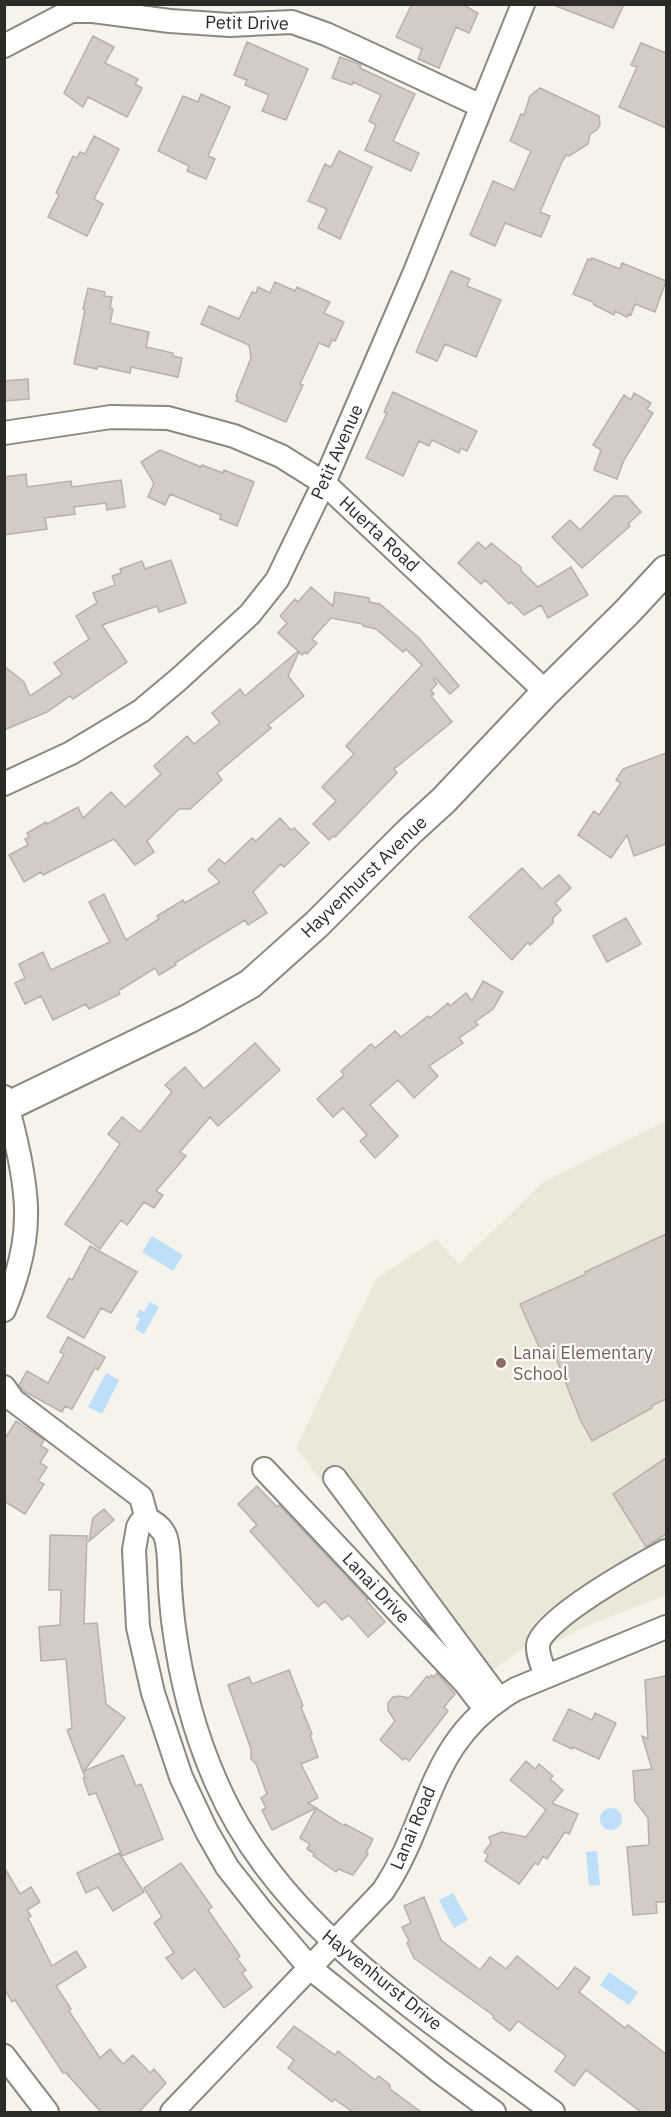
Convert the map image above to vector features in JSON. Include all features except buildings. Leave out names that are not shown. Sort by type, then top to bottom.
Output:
[{"type":"main road","name":"Hayvenhurst Avenue","points":[[6,1104],[190,1018],[250,984],[317,924],[444,800],[666,570]]},
{"type":"street","name":"Petit Avenue","points":[[4,784],[71,753],[141,711],[249,614],[277,580],[324,483],[414,274],[523,4]]},
{"type":"street","name":"Petit Drive","points":[[4,46],[71,11],[93,11],[170,21],[230,25],[292,22],[326,34],[481,106]]},
{"type":"street","name":"Huerta Road","points":[[4,433],[111,417],[168,418],[234,436],[281,456],[324,483],[546,692]]},
{"type":"street","points":[[4,1310],[17,1278],[26,1216],[22,1178],[6,1104]]},
{"type":"street","name":"Hayvenhurst Drive","points":[[4,1387],[13,1400],[141,1497],[147,1519]]},
{"type":"street","name":"Lanai Drive","points":[[264,1469],[466,1684],[492,1704]]},
{"type":"street","points":[[335,1478],[492,1704]]},
{"type":"street","name":"Hayvenhurst Drive","points":[[494,2112],[310,1968],[227,1867],[206,1830],[181,1777],[153,1693],[138,1627],[135,1537],[141,1522],[147,1519],[155,1522],[165,1536],[170,1565],[174,1629],[186,1693],[202,1752],[224,1801],[244,1837],[281,1887],[334,1943],[398,1996],[553,2112]]},
{"type":"street","points":[[546,1676],[538,1645],[543,1633],[592,1594],[666,1551]]},
{"type":"street","name":"Lanai Road","points":[[172,2112],[383,1891],[392,1877],[443,1760],[462,1733],[492,1704],[546,1676],[666,1627]]},
{"type":"street","points":[[4,2056],[47,2112]]},
{"type":"shaded area","name":"Lanai Elementary School","points":[[666,1121],[666,1595],[577,1630],[551,1645],[526,1646],[476,1683],[296,1448],[376,1279],[436,1239],[459,1264],[543,1182]]},
{"type":"water","points":[[152,1236],[183,1255],[173,1271],[142,1252]]},
{"type":"water","points":[[150,1302],[159,1307],[144,1334],[135,1329],[140,1319],[136,1316],[140,1309],[144,1312]]},
{"type":"water","points":[[106,1373],[119,1380],[102,1414],[88,1407]]},
{"type":"water","points":[[611,1808],[619,1811],[622,1819],[619,1827],[611,1830],[603,1827],[600,1819],[603,1811]]},
{"type":"water","points":[[597,1851],[600,1885],[589,1886],[586,1852]]},
{"type":"water","points":[[453,1893],[468,1920],[454,1928],[439,1900]]},
{"type":"water","points":[[609,1972],[638,1992],[629,2005],[600,1985]]},
{"type":"place","name":"Lanai Elementary School","points":[[501,1363]]}]
